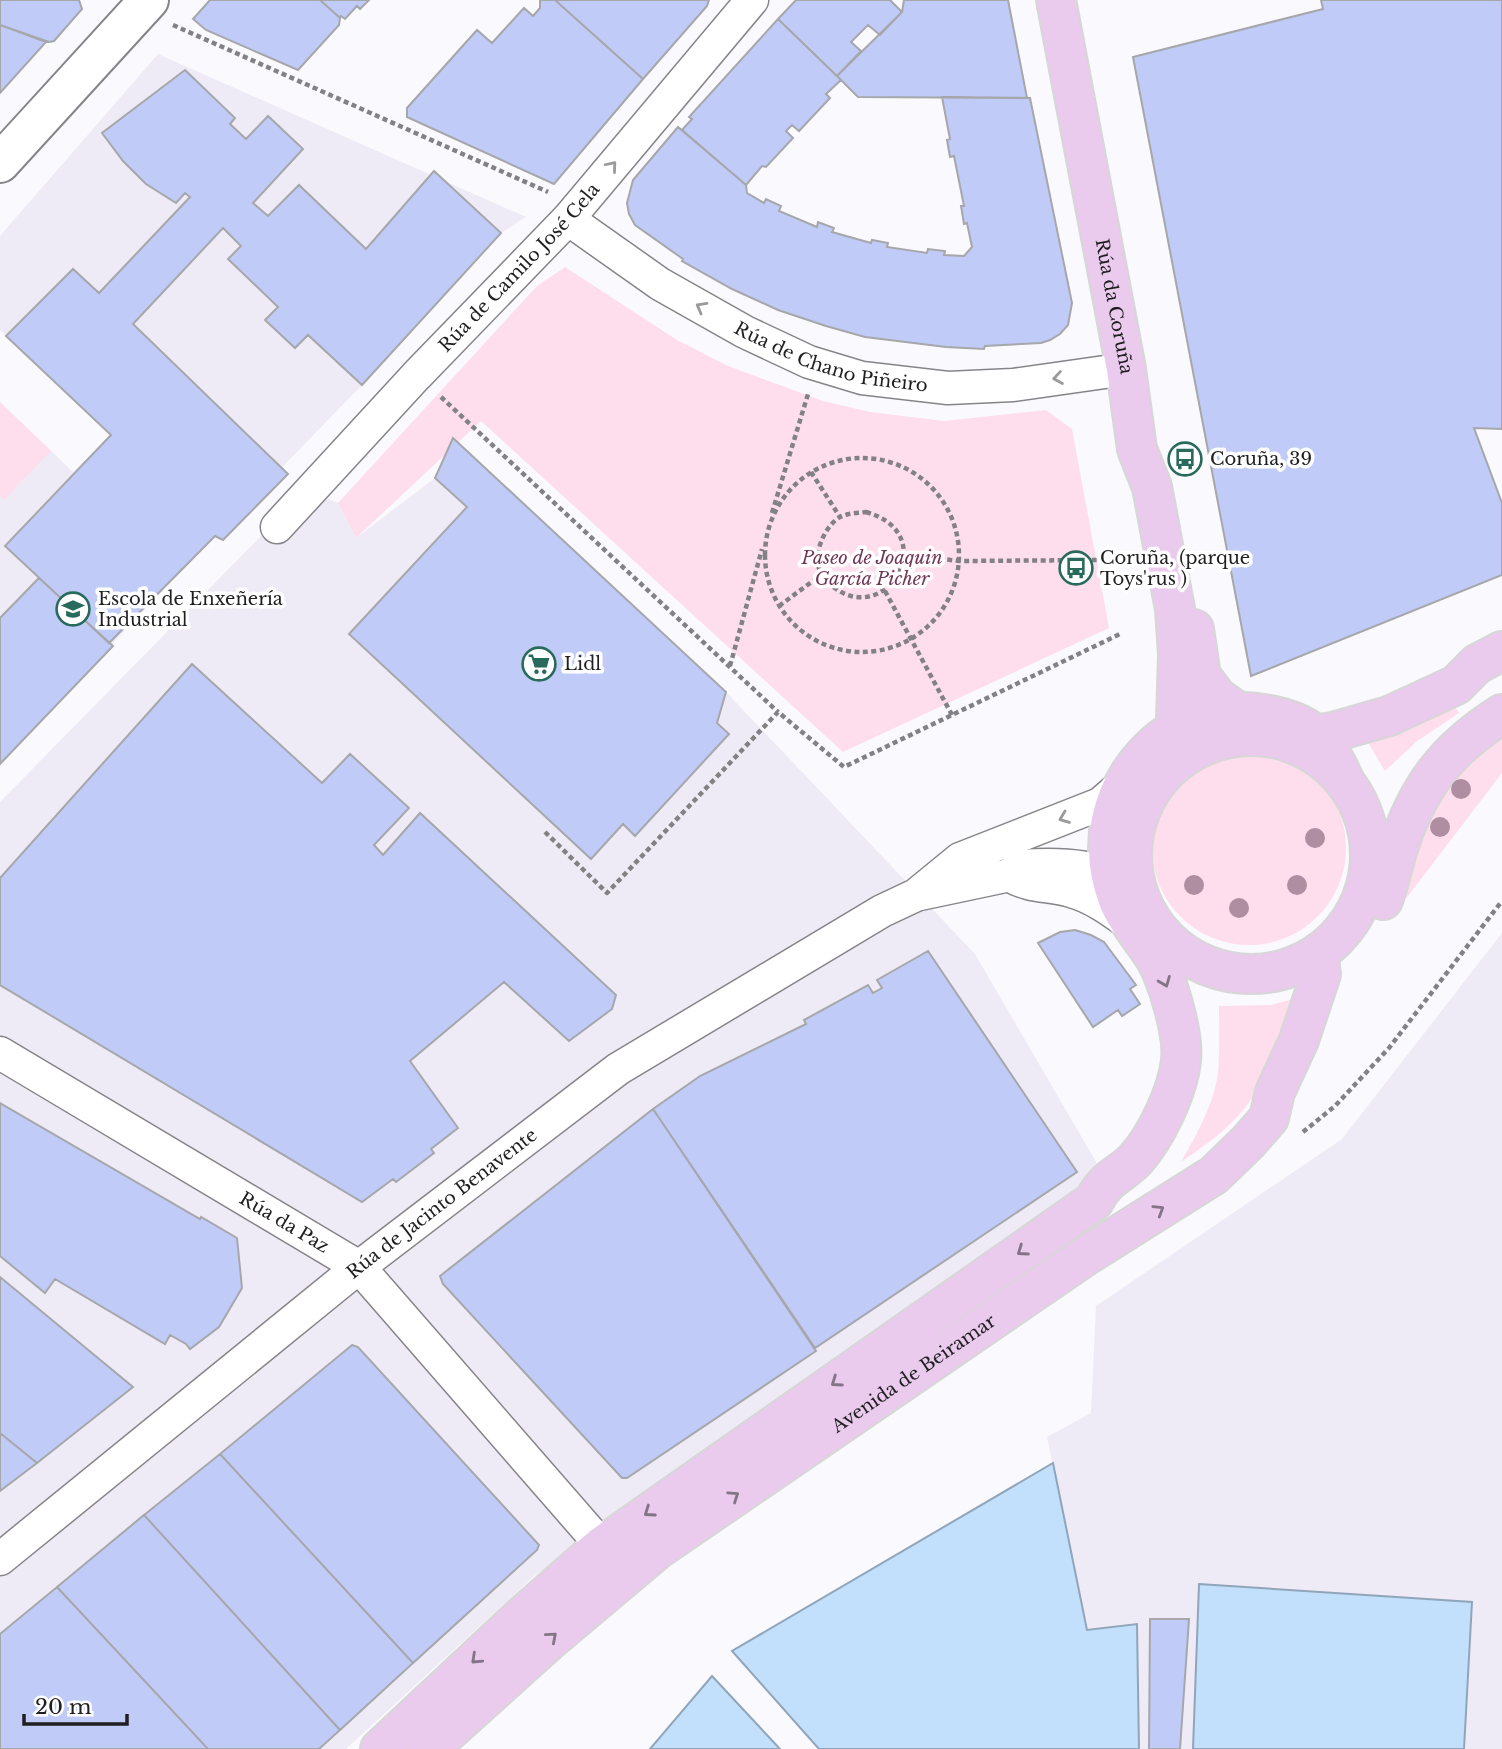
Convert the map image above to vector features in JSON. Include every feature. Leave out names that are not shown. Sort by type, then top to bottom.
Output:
[{"type":"main road","name":"Rúa da Coruña","points":[[1056,0],[1126,369],[1137,449],[1152,487],[1175,609],[1178,654],[1176,750],[1143,772]]},
{"type":"main road","points":[[0,163],[144,5]]},
{"type":"main road","name":"Rúa da Coruña","points":[[1175,609],[1193,626],[1201,676],[1217,697],[1238,712]]},
{"type":"main road","points":[[1175,609],[1162,631],[1162,669],[1143,772],[1151,789],[1138,814],[1132,841],[1132,869],[1126,898],[1150,919],[1166,939],[1186,955],[1211,968],[1238,973],[1266,973],[1294,967],[1318,954],[1341,934],[1357,910],[1368,882],[1371,852],[1367,826],[1358,801],[1344,780],[1327,762],[1307,749],[1297,732],[1263,713],[1238,712],[1207,717],[1177,729]]},
{"type":"main road","points":[[1143,772],[1217,740],[1297,732],[1389,716],[1456,685],[1490,658]]},
{"type":"main road","points":[[1371,852],[1391,800],[1416,759],[1453,728],[1502,697]]},
{"type":"main road","points":[[1285,1126],[1288,1107],[1323,1028],[1344,964],[1352,948],[1375,918],[1384,898],[1399,845],[1425,786],[1456,748],[1502,714]]},
{"type":"main road","name":"Avenida de Beiramar","points":[[380,1749],[520,1618],[602,1546],[1094,1201],[1102,1186],[1134,1161],[1150,1141],[1167,1110],[1181,1059],[1174,1004],[1126,898]]},
{"type":"main road","name":"Avenida de Beiramar","points":[[429,1749],[550,1640],[658,1549],[1087,1255],[1214,1175],[1248,1142],[1285,1126],[1275,1092],[1298,1040],[1321,974],[1318,954]]},
{"type":"main road","name":"Avenida de Beiramar","points":[[1094,1201],[1113,1200],[1149,1171],[1174,1143],[1191,1111],[1205,1062],[1202,1016],[1186,955]]},
{"type":"street","name":"Rúa de Camilo José Cela","points":[[277,527],[416,376],[568,219],[752,0]]},
{"type":"street","name":"Rúa de Chano Piñeiro","points":[[568,219],[660,284],[746,332],[809,362],[862,377],[948,388],[1013,386],[1126,369]]},
{"type":"street","name":"Rúa de Jacinto Benavente","points":[[916,895],[960,859],[1100,804],[1143,772]]},
{"type":"street","name":"Rúa de Jacinto Benavente","points":[[0,1559],[359,1267],[618,1069],[882,911],[916,895],[1010,875],[1019,866],[1054,863],[1126,898]]},
{"type":"street","name":"Rúa de Jacinto Benavente","points":[[1010,875],[1024,884],[1074,891],[1104,905],[1126,898]]},
{"type":"street","name":"Rúa da Paz","points":[[0,1053],[359,1267],[602,1546]]},
{"type":"path","points":[[144,5],[558,196],[568,219]]},
{"type":"path","points":[[730,666],[810,387]]},
{"type":"path","points":[[433,390],[778,712],[844,767],[1120,634]]},
{"type":"path","points":[[846,459],[875,459],[907,469],[937,494],[954,523],[960,561],[957,575],[944,606],[934,621],[911,639],[884,650],[854,652],[825,645],[802,632],[779,606],[767,580],[764,551],[770,522],[784,496],[811,471],[846,459]]},
{"type":"path","points":[[811,471],[840,517]]},
{"type":"path","points":[[866,512],[881,516],[893,526],[901,538],[905,555],[902,570],[885,591],[871,597],[847,595],[821,575],[820,544],[827,529],[840,517],[866,512]]},
{"type":"path","points":[[905,555],[960,561],[1106,560]]},
{"type":"path","points":[[779,606],[821,575]]},
{"type":"path","points":[[885,591],[952,715]]},
{"type":"path","points":[[545,832],[607,893],[778,712]]},
{"type":"path","points":[[1285,1126],[1335,1106],[1389,1048],[1502,901]]},
{"type":"shaded area","points":[[158,54],[526,217],[501,233],[362,385],[178,574],[0,764],[0,402],[73,472],[110,435],[0,330],[0,236]]},
{"type":"shaded area","points":[[453,438],[726,692],[975,954],[1102,1172],[533,1577],[346,1749],[0,1749],[0,802],[306,490],[338,503],[356,538],[435,478]]},
{"type":"shaded area","points":[[1502,933],[1502,1749],[1464,1749],[1472,1602],[1199,1584],[1193,1749],[1139,1749],[1137,1624],[1087,1631],[1047,1437],[1091,1413],[1096,1306],[1342,1139]]},
{"type":"green space","name":"Paseo de Joaquin García Picher","points":[[565,267],[677,340],[728,366],[823,401],[870,412],[944,421],[1046,410],[1072,429],[1109,628],[843,752],[481,421],[356,538],[338,503],[537,286]]},
{"type":"green space","points":[[0,402],[51,451],[4,500],[0,496]]},
{"type":"green space","points":[[1454,705],[1459,713],[1416,742],[1385,771],[1367,741]]},
{"type":"green space","points":[[1502,729],[1502,773],[1395,913],[1435,788]]},
{"type":"green space","points":[[1249,751],[1286,758],[1318,779],[1339,811],[1346,848],[1339,885],[1318,917],[1286,938],[1249,945],[1212,938],[1180,917],[1159,885],[1152,848],[1159,811],[1180,779],[1212,758]]},
{"type":"green space","points":[[1293,999],[1269,1066],[1252,1098],[1224,1130],[1181,1162],[1204,1118],[1216,1084],[1219,1006],[1271,1005]]},
{"type":"water","points":[[1053,1463],[1087,1630],[1137,1624],[1139,1749],[819,1749],[732,1651]]},
{"type":"water","points":[[1199,1584],[1472,1602],[1464,1749],[1193,1749]]},
{"type":"water","points":[[712,1676],[780,1749],[650,1749]]},
{"type":"building","points":[[0,0],[79,0],[82,9],[54,41],[49,42],[0,25]]},
{"type":"building","points":[[210,0],[320,0],[340,18],[339,25],[298,70],[206,30],[193,19]]},
{"type":"building","points":[[320,0],[369,0],[360,9],[357,6],[345,19],[341,16],[340,18]]},
{"type":"building","points":[[540,0],[555,0],[643,79],[554,184],[407,117],[407,108],[477,30],[492,43],[524,8],[533,16],[540,8]]},
{"type":"building","points":[[555,0],[709,0],[707,6],[643,79]]},
{"type":"building","points":[[796,0],[890,0],[902,12],[880,35],[868,25],[851,42],[861,51],[837,76],[778,19]]},
{"type":"building","points":[[904,0],[1008,0],[1027,98],[858,97],[837,76],[902,12]]},
{"type":"building","points":[[1321,0],[1502,0],[1502,429],[1474,428],[1502,503],[1502,575],[1251,676],[1133,57],[1323,9]]},
{"type":"building","points":[[778,19],[841,80],[826,94],[830,98],[799,131],[792,125],[786,131],[793,138],[766,167],[762,166],[746,185],[682,130],[692,119],[689,117]]},
{"type":"building","points":[[0,25],[46,42],[0,93]]},
{"type":"building","points":[[185,70],[235,118],[230,124],[246,139],[268,116],[303,149],[253,203],[268,216],[299,185],[366,249],[434,171],[501,233],[362,385],[308,335],[295,348],[265,320],[278,307],[228,259],[241,246],[223,228],[133,324],[288,474],[223,540],[215,536],[109,643],[5,546],[111,435],[6,336],[73,269],[99,293],[190,197],[185,193],[176,203],[146,184],[123,161],[102,133]]},
{"type":"building","points":[[942,97],[1030,98],[1072,303],[1068,325],[1050,340],[1041,343],[985,346],[984,349],[946,347],[865,337],[826,326],[778,310],[732,289],[682,261],[683,259],[635,225],[629,214],[627,203],[633,180],[678,127],[746,185],[747,193],[764,203],[766,199],[781,206],[779,211],[817,227],[818,222],[834,228],[832,232],[871,243],[872,240],[888,243],[887,247],[927,253],[928,249],[945,251],[944,255],[964,256],[972,247],[967,223],[964,224],[961,206],[964,206],[954,156],[950,157],[947,140],[950,139]]},
{"type":"building","name":"Lidl","points":[[453,438],[726,692],[717,723],[729,734],[635,836],[623,824],[591,859],[349,634],[467,507],[435,478]]},
{"type":"building","points":[[39,578],[113,646],[0,764],[0,618]]},
{"type":"building","points":[[192,664],[322,783],[350,754],[409,808],[374,845],[383,855],[420,813],[616,995],[612,1009],[569,1041],[504,982],[410,1061],[458,1128],[431,1149],[434,1153],[396,1182],[393,1179],[362,1202],[0,985],[0,878]]},
{"type":"building","points":[[1075,930],[1104,942],[1136,985],[1130,989],[1140,1004],[1122,1016],[1118,1010],[1093,1027],[1038,943],[1060,932]]},
{"type":"building","points":[[928,951],[1077,1172],[815,1348],[653,1109],[700,1076],[806,1024],[804,1020],[868,985],[873,993],[882,988],[877,980]]},
{"type":"building","points":[[0,1103],[237,1238],[242,1288],[219,1327],[190,1349],[170,1335],[165,1344],[55,1279],[45,1293],[0,1256]]},
{"type":"building","points":[[653,1109],[816,1351],[627,1478],[622,1478],[443,1284],[440,1276]]},
{"type":"building","points":[[0,1277],[133,1387],[37,1463],[0,1433]]},
{"type":"building","points":[[352,1345],[358,1347],[539,1545],[537,1550],[413,1663],[220,1454]]},
{"type":"building","points":[[0,1433],[37,1463],[0,1491]]},
{"type":"building","points":[[220,1454],[413,1663],[340,1730],[144,1515]]},
{"type":"building","points":[[144,1515],[340,1730],[319,1749],[208,1749],[57,1587]]},
{"type":"building","points":[[57,1587],[208,1749],[0,1749],[0,1634]]},
{"type":"building","points":[[1150,1619],[1189,1619],[1180,1749],[1149,1749]]},
{"type":"place","name":"Coruña, 39","points":[[1185,459]]},
{"type":"place","name":"Coruña, (parque Toys'rus )","points":[[1076,568]]},
{"type":"place","name":"Escola de Enxeñería Industrial","points":[[73,609]]},
{"type":"place","name":"Lidl","points":[[539,664]]}]
